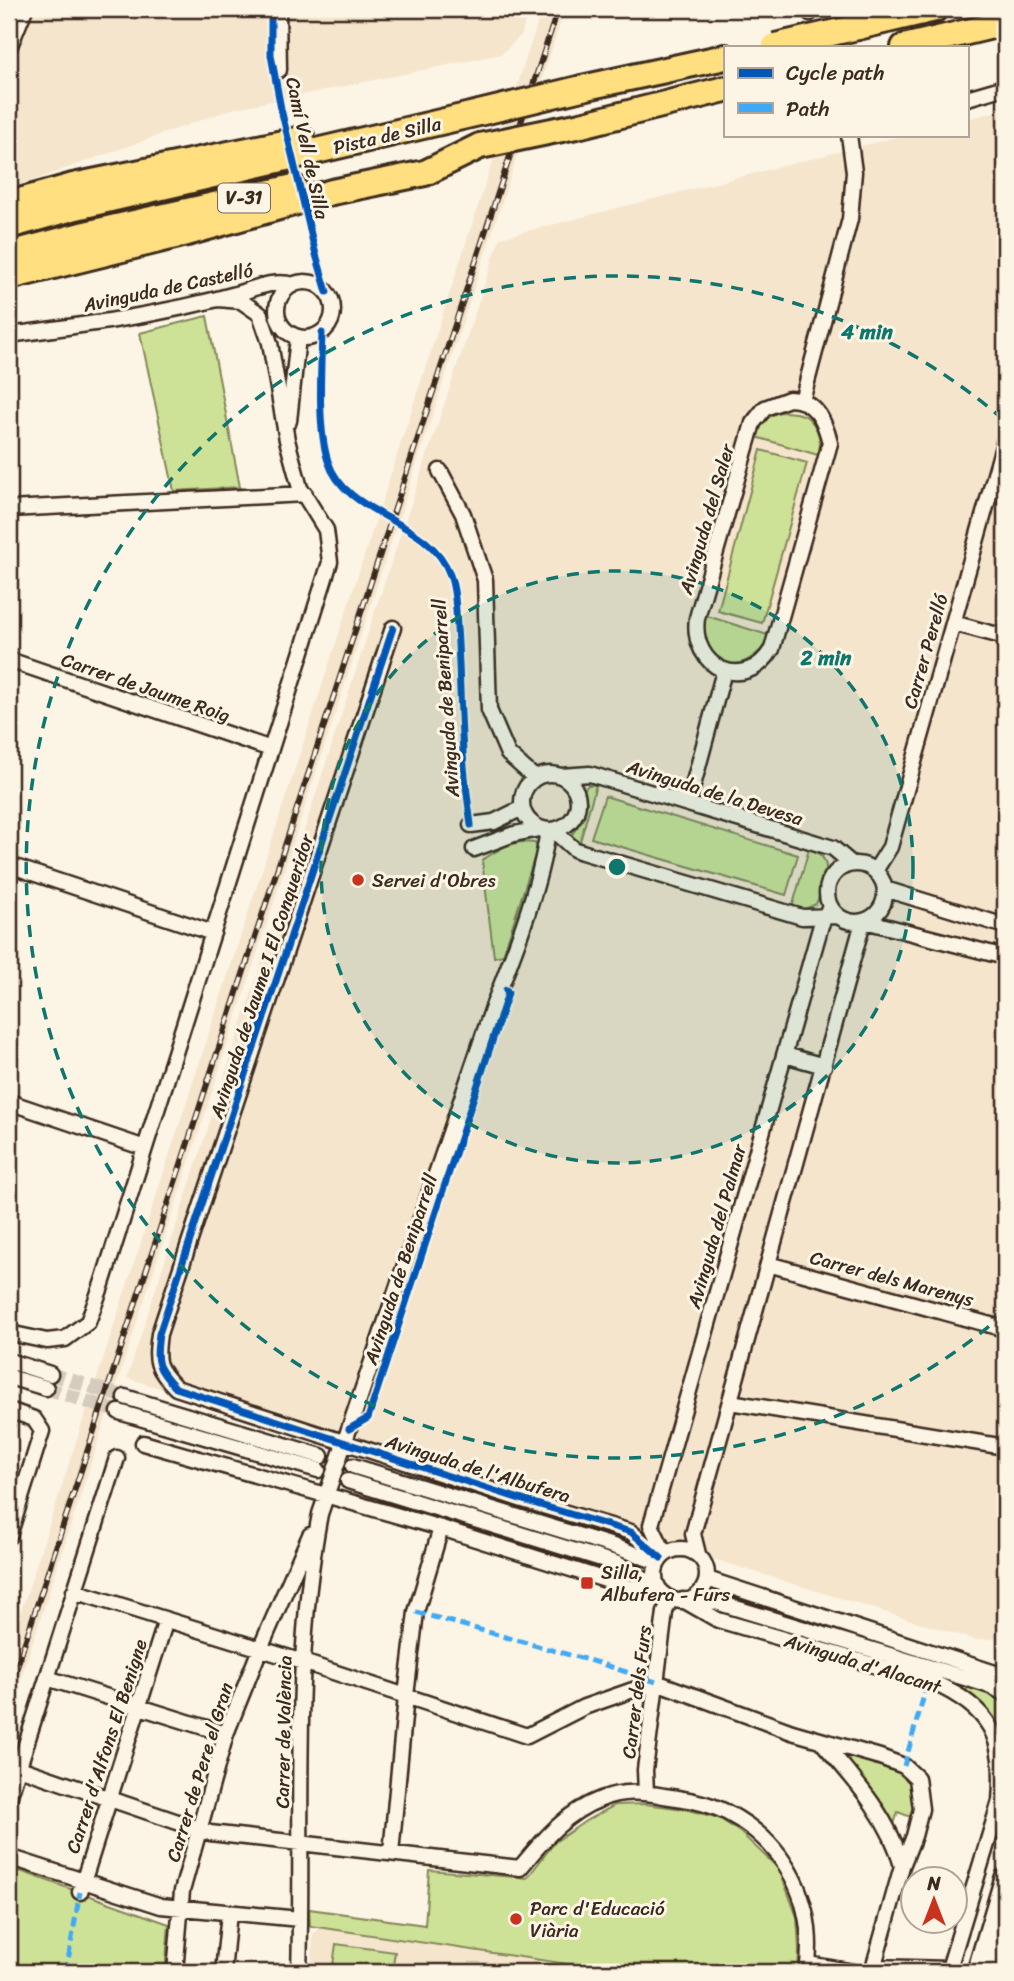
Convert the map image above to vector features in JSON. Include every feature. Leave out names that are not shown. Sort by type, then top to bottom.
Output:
[{"type":"highway","points":[[776,46],[935,9]]},
{"type":"highway","points":[[908,46],[1005,23]]},
{"type":"highway","name":"Pista de Silla","points":[[9,226],[76,207],[724,57]]},
{"type":"highway","name":"Pista de Silla","points":[[9,254],[81,235],[581,125],[724,89]]},
{"type":"highway","points":[[9,204],[73,186],[404,118],[479,113]]},
{"type":"highway","points":[[9,278],[187,233],[332,192],[425,173],[480,146]]},
{"type":"main road","points":[[977,1972],[1005,1878]]},
{"type":"main road","points":[[995,1972],[1005,1940]]},
{"type":"street","points":[[9,48],[25,9]]},
{"type":"street","name":"Camí Vell de Silla","points":[[278,9],[279,70]]},
{"type":"street","points":[[968,99],[1005,87]]},
{"type":"street","points":[[688,804],[724,671],[736,672],[754,667],[767,656],[777,633],[830,443],[828,431],[818,413],[811,405],[802,401],[850,219],[854,172],[849,136]]},
{"type":"street","name":"Avinguda de Castelló","points":[[9,335],[123,320],[279,282],[293,285]]},
{"type":"street","points":[[301,282],[320,286],[327,292],[333,309],[328,326],[322,333],[307,338],[298,337],[282,327],[278,320],[278,303],[286,289],[293,285],[301,282]]},
{"type":"street","points":[[9,1333],[32,1340],[65,1339],[88,1322],[330,562],[326,530],[300,488],[287,440],[270,344],[260,314],[241,301],[218,299]]},
{"type":"street","points":[[270,344],[282,327]]},
{"type":"street","points":[[287,440],[298,337]]},
{"type":"street","name":"Avinguda del Saler","points":[[724,671],[715,667],[704,655],[695,630],[753,423],[759,414],[773,403],[789,399],[802,401]]},
{"type":"street","name":"Carrer Perelló","points":[[875,871],[890,847],[1005,439]]},
{"type":"street","points":[[440,471],[463,513],[485,580],[489,710],[508,754],[535,778]]},
{"type":"street","points":[[9,509],[304,494]]},
{"type":"street","points":[[953,623],[1005,638]]},
{"type":"street","name":"Avinguda de Jaume I El Conqueridor","points":[[159,1335],[393,628]]},
{"type":"street","name":"Carrer de Jaume Roig","points":[[9,660],[271,749]]},
{"type":"street","points":[[474,849],[514,834],[547,830],[571,821],[578,806],[576,792],[561,776],[544,774],[535,778],[523,791],[522,808],[525,818],[547,830],[574,849],[802,917],[831,914],[845,921],[864,921],[1005,957]]},
{"type":"street","name":"Avinguda de la Devesa","points":[[561,776],[590,774],[833,848],[852,864]]},
{"type":"street","points":[[471,825],[494,822],[522,808]]},
{"type":"street","name":"Avinguda de Beniparrell","points":[[327,1495],[512,957],[545,853],[547,830]]},
{"type":"street","points":[[9,864],[213,933]]},
{"type":"street","points":[[698,1554],[682,1548],[661,1558],[655,1578],[672,1595],[700,1592],[707,1579],[705,1565],[698,1554],[693,1534],[864,921],[880,910],[884,900],[885,889],[875,871],[852,864],[833,874],[828,882],[826,895],[831,914]]},
{"type":"street","points":[[885,889],[1005,926]]},
{"type":"street","name":"Avinguda del Palmar","points":[[661,1558],[651,1525],[785,1055],[831,914]]},
{"type":"street","points":[[785,1055],[824,1066]]},
{"type":"street","points":[[9,1101],[145,1148]]},
{"type":"street","name":"Carrer dels Marenys","points":[[768,1264],[1005,1329]]},
{"type":"street","name":"Avinguda de l'Albufera","points":[[159,1335],[156,1353],[159,1371],[176,1388],[631,1532],[661,1558]]},
{"type":"street","points":[[9,1362],[48,1381],[9,1377]]},
{"type":"street","points":[[120,1412],[319,1463],[125,1397]]},
{"type":"street","points":[[730,1402],[1005,1447]]},
{"type":"street","points":[[9,1410],[34,1419],[40,1426],[41,1438],[9,1536]]},
{"type":"street","name":"Avinguda de l'Albufera","points":[[143,1443],[441,1528],[631,1588],[716,1602],[990,1686],[1005,1694]]},
{"type":"street","points":[[9,1798],[117,1458]]},
{"type":"street","name":"Avinguda de l'Albufera","points":[[661,1558],[351,1473],[618,1564],[672,1595]]},
{"type":"street","name":"Carrer de València","points":[[299,1972],[299,1747],[303,1662],[312,1558],[320,1514],[327,1495]]},
{"type":"street","name":"Carrer de Pere el Gran","points":[[175,1972],[182,1891],[226,1734],[260,1648],[320,1514]]},
{"type":"street","points":[[391,1853],[416,1612],[441,1528]]},
{"type":"street","points":[[707,1579],[1005,1674]]},
{"type":"street","points":[[74,1591],[260,1648],[527,1736],[584,1707],[656,1682],[822,1742],[904,1766],[917,1778],[921,1809],[902,1866]]},
{"type":"street","name":"Carrer dels Furs","points":[[646,1792],[645,1770],[665,1612],[672,1595]]},
{"type":"street","name":"Avinguda d'Alacant","points":[[672,1595],[719,1620],[932,1682],[952,1691],[976,1708],[990,1726],[999,1748],[1002,1774],[1000,1801],[948,1970]]},
{"type":"street","name":"Carrer d'Alfons El Benigne","points":[[81,1888],[166,1620]]},
{"type":"street","points":[[47,1678],[226,1734]]},
{"type":"street","points":[[822,1742],[879,1815],[897,1846],[902,1866]]},
{"type":"street","points":[[19,1768],[210,1833],[520,1868],[575,1811],[602,1798],[622,1793],[646,1792],[688,1798],[725,1811],[753,1828],[775,1848],[790,1869],[802,1897],[809,1931],[808,1968],[854,1972]]},
{"type":"street","points":[[9,1857],[81,1888],[161,1906],[300,1919]]},
{"type":"street","points":[[898,1880],[873,1970],[948,1970]]},
{"type":"street","points":[[223,1972],[229,1913]]},
{"type":"shaded area","points":[[9,9],[528,9],[522,34],[502,54],[232,109],[9,189]]},
{"type":"shaded area","points":[[542,9],[565,9],[9,1715],[9,1648]]},
{"type":"shaded area","points":[[1005,109],[1005,1638],[975,1640],[127,1378],[375,611],[500,238],[900,136],[968,136],[968,119]]},
{"type":"shaded area","points":[[320,1928],[622,1972],[311,1972],[313,1934]]},
{"type":"green space","points":[[207,316],[240,487],[174,491],[140,333]]},
{"type":"green space","points":[[778,412],[801,414],[811,421],[820,440],[818,455],[756,437],[763,421]]},
{"type":"green space","points":[[761,450],[807,463],[762,623],[718,611]]},
{"type":"green space","points":[[704,615],[771,636],[757,654],[748,660],[730,664],[713,654],[707,643]]},
{"type":"green space","points":[[588,785],[596,785],[579,845],[571,840],[571,836],[584,817],[587,804],[584,790]]},
{"type":"green space","points":[[605,796],[798,855],[786,895],[591,838]]},
{"type":"green space","points":[[535,843],[537,849],[503,955],[494,957],[482,860],[507,845]]},
{"type":"green space","points":[[809,849],[823,858],[826,865],[825,880],[816,904],[803,910],[792,908]]},
{"type":"green space","points":[[968,1687],[1005,1701],[1005,1752],[965,1693]]},
{"type":"green space","points":[[848,1752],[890,1765],[909,1777],[916,1800],[913,1818],[898,1812],[893,1827],[844,1760]]},
{"type":"green space","points":[[645,1804],[684,1809],[719,1818],[741,1833],[779,1869],[797,1917],[798,1972],[622,1972],[310,1926],[309,1909],[425,1925],[429,1870],[527,1878],[555,1842],[587,1820],[615,1805]]},
{"type":"green space","points":[[9,1867],[169,1924],[165,1972],[9,1972]]},
{"type":"green space","points":[[336,1944],[395,1952],[392,1972],[332,1972]]},
{"type":"tunnel","points":[[50,1374],[125,1397]]},
{"type":"tunnel","points":[[46,1388],[119,1412]]},
{"type":"railway","points":[[9,1691],[558,9]]},
{"type":"marked path","points":[[416,1612],[602,1664],[656,1682]]},
{"type":"marked path","points":[[904,1766],[928,1681]]},
{"type":"marked path","points":[[66,1972],[80,1892]]},
{"type":"cycle path","points":[[271,9],[271,55],[281,109],[327,292]]},
{"type":"cycle path","points":[[322,333],[320,398],[322,432],[328,461],[338,480],[352,495],[425,541],[440,556],[452,581],[471,825]]},
{"type":"cycle path","points":[[393,628],[159,1334],[158,1364],[176,1388],[631,1532],[661,1558]]},
{"type":"cycle path","points":[[349,1429],[368,1418],[508,993],[506,990]]},
{"type":"place","name":"Servei d'Obres","points":[[358,880]]},
{"type":"place","name":"Silla, Albufera - Furs","points":[[587,1583]]},
{"type":"place","name":"Parc d'Educació Viària","points":[[516,1919]]}]
